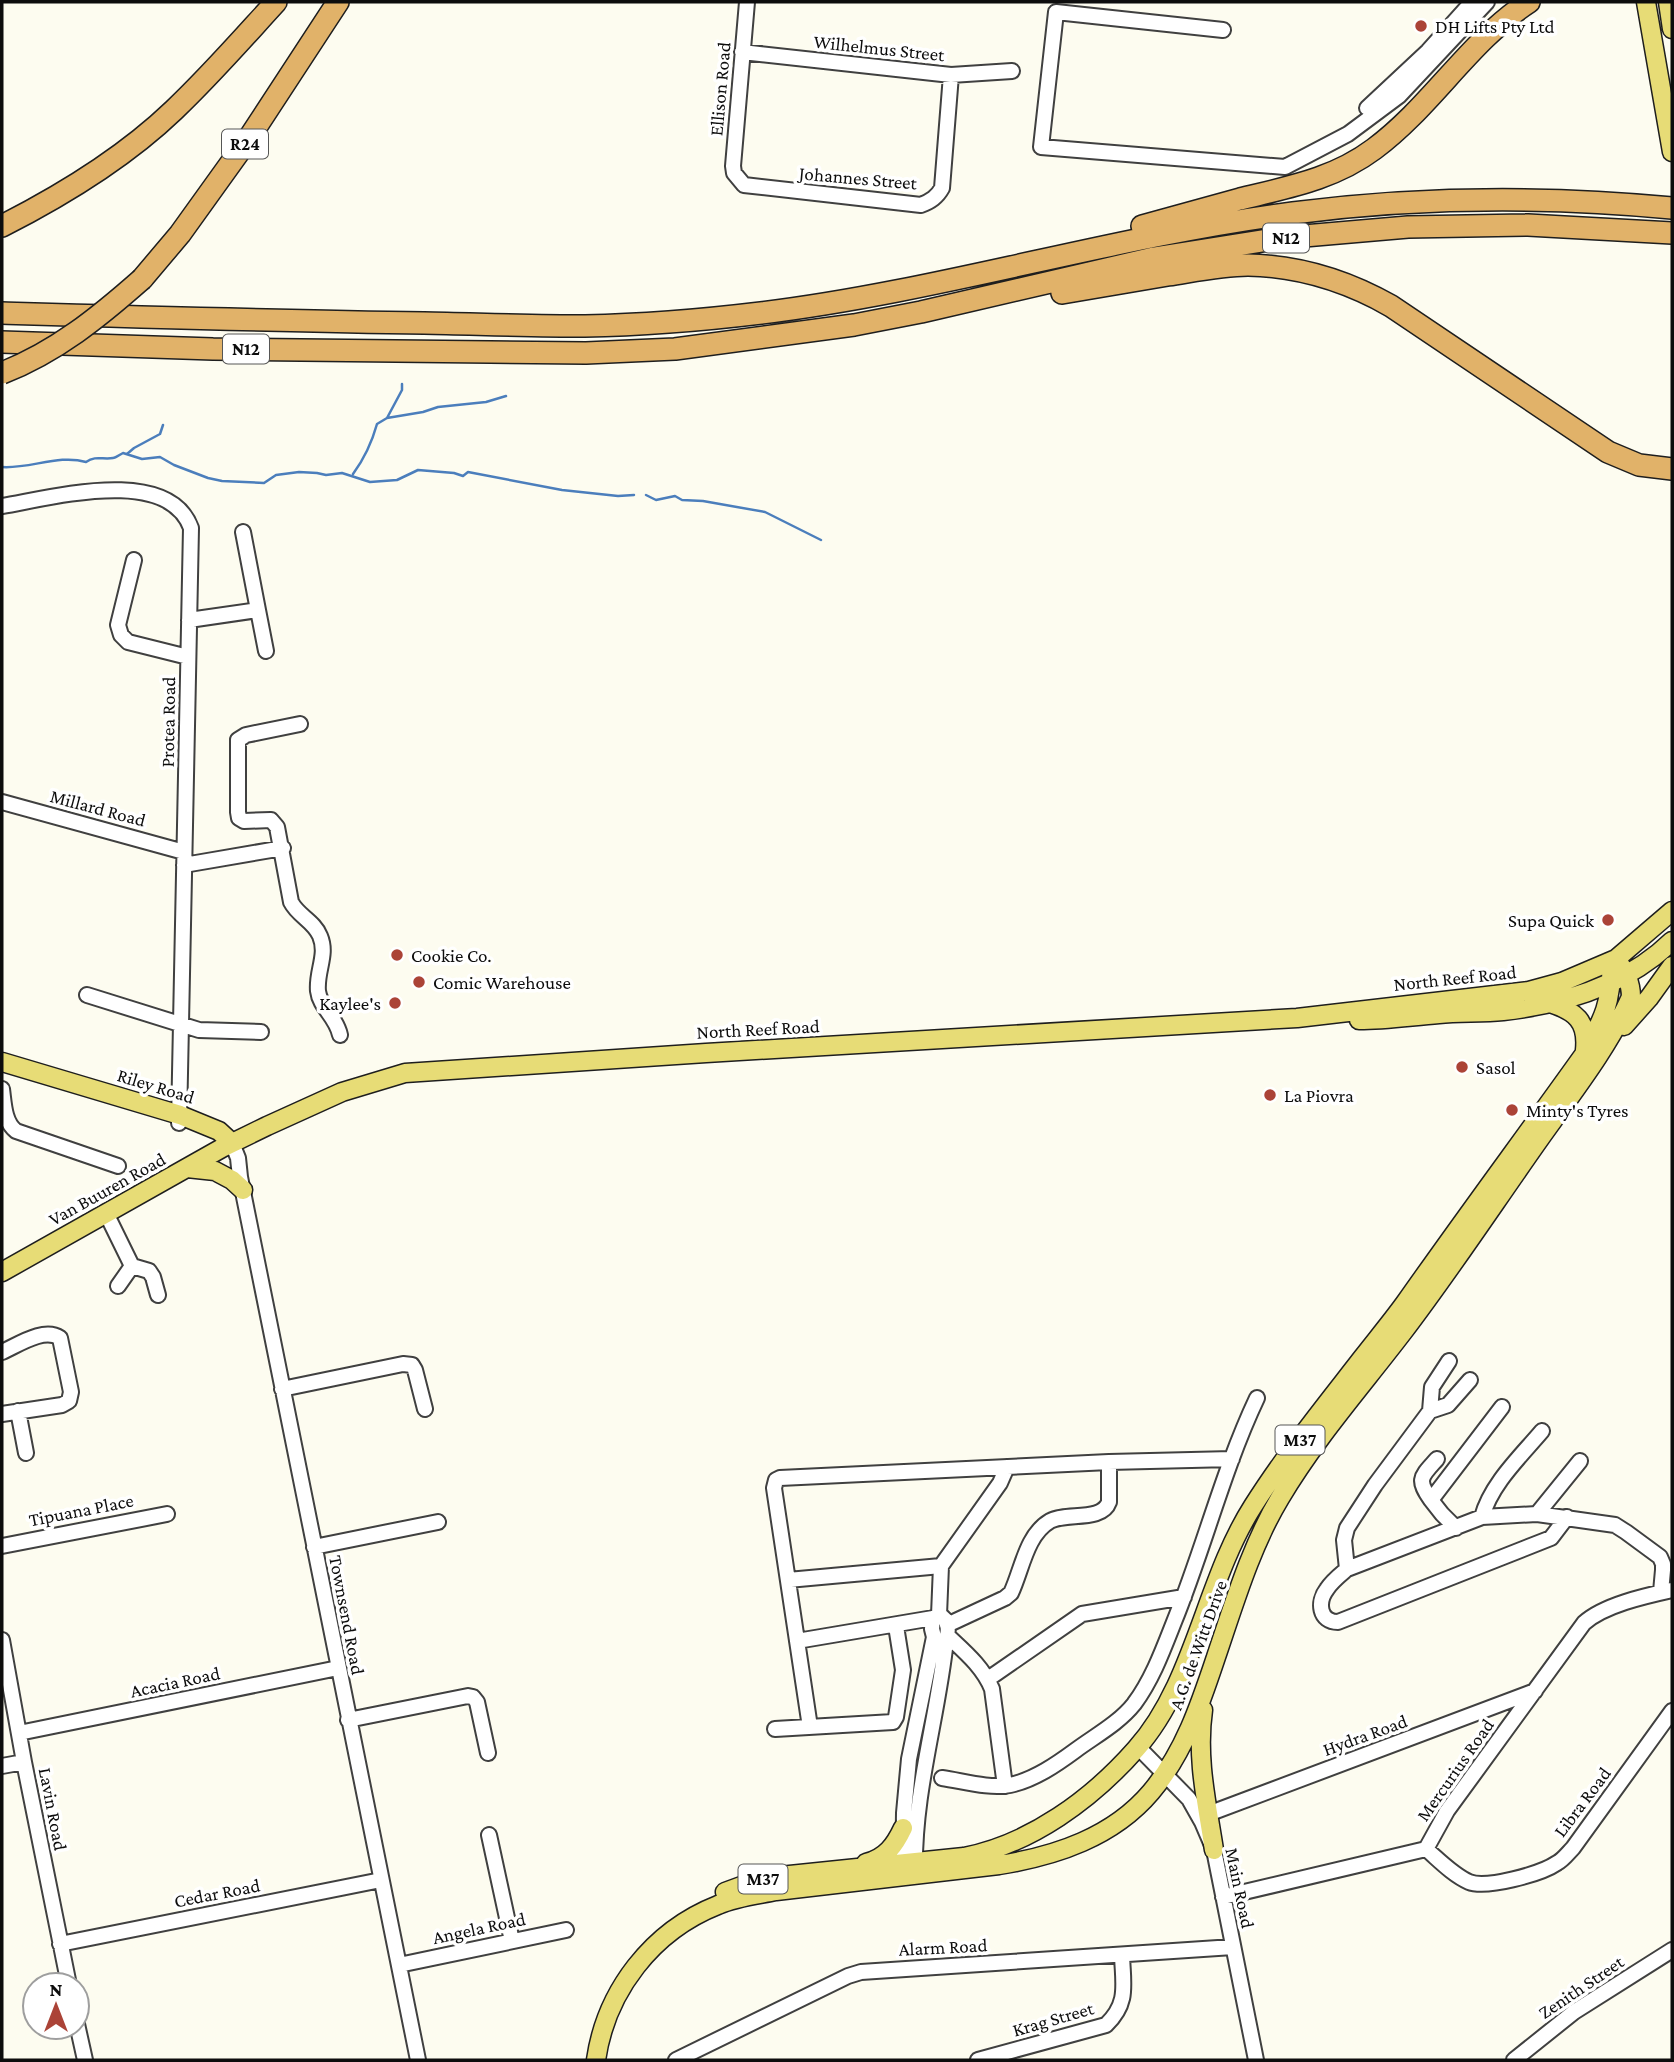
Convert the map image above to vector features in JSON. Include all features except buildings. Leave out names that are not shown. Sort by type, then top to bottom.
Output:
[{"type":"highway","points":[[2,226],[45,203],[122,154],[173,111],[276,2]]},
{"type":"highway","name":"R24","points":[[2,373],[29,362],[66,340],[96,319],[142,279],[180,234],[249,138],[338,2]]},
{"type":"highway","points":[[958,278],[1313,181],[1346,169],[1409,120],[1507,16],[1529,2]]},
{"type":"highway","name":"N12","points":[[2,313],[220,320],[587,326],[673,321],[762,313],[854,299],[1168,234],[1293,213],[1412,202],[1524,200],[1593,201],[1662,207]]},
{"type":"highway","name":"N12","points":[[2,342],[213,349],[586,353],[675,349],[854,325],[1154,258],[1281,238],[1408,227],[1528,225],[1665,232]]},
{"type":"highway","points":[[921,312],[1200,270],[1247,265],[1293,269],[1332,279],[1380,300],[1620,458],[1650,467],[1672,469]]},
{"type":"highway","points":[[1620,458],[1672,460]]},
{"type":"main road","points":[[1646,2],[1672,152]]},
{"type":"main road","points":[[1668,2],[1672,29]]},
{"type":"main road","name":"North Reef Road","points":[[227,1146],[342,1092],[405,1073],[1299,1018],[1529,991],[1562,982],[1614,960],[1672,911]]},
{"type":"main road","name":"North Reef Road","points":[[1299,1018],[1387,1019],[1440,1013],[1502,1011],[1550,1003],[1576,997],[1619,978],[1663,950],[1672,941]]},
{"type":"main road","name":"A.G. de Witt Drive","points":[[596,2060],[599,2040],[620,1988],[649,1950],[685,1921],[719,1904],[741,1898],[975,1855],[1027,1834],[1076,1804],[1138,1747],[1173,1692],[1234,1541],[1252,1507],[1308,1442],[1405,1303],[1604,1048],[1631,997],[1631,988],[1619,978],[1614,960]]},
{"type":"main road","points":[[1604,1048],[1649,998],[1672,966]]},
{"type":"main road","name":"A.G. de Witt Drive","points":[[1519,1156],[1585,1054],[1619,978]]},
{"type":"main road","points":[[1550,1003],[1567,1009],[1579,1020],[1585,1037],[1585,1054]]},
{"type":"main road","name":"Riley Road","points":[[2,1062],[186,1120],[227,1146]]},
{"type":"main road","points":[[186,1120],[235,1127],[267,1126]]},
{"type":"main road","name":"Van Buuren Road","points":[[2,1272],[227,1146]]},
{"type":"main road","points":[[187,1168],[215,1171],[241,1184]]},
{"type":"main road","name":"A.G. de Witt Drive","points":[[585,2060],[593,2030],[613,1984],[642,1947],[659,1932],[713,1898],[755,1881],[780,1876],[835,1870],[909,1869],[1016,1862],[1075,1845],[1098,1834],[1139,1805],[1178,1753],[1206,1690],[1264,1528],[1308,1442]]},
{"type":"main road","points":[[1206,1690],[1200,1752],[1213,1850]]},
{"type":"main road","points":[[835,1870],[874,1861],[883,1856],[897,1842],[903,1828]]},
{"type":"street","name":"Ellison Road","points":[[737,179],[733,166],[747,2]]},
{"type":"street","points":[[1367,108],[1428,51],[1472,2]]},
{"type":"street","points":[[1223,30],[1056,12],[1041,147],[1286,167],[1348,134],[1399,96],[1487,2]]},
{"type":"street","name":"Wilhelmus Street","points":[[742,52],[951,75],[1012,71]]},
{"type":"street","name":"Johannes Street","points":[[737,179],[748,186],[921,205],[929,202],[942,188],[951,75]]},
{"type":"street","name":"Protea Road","points":[[2,506],[98,491],[148,493],[171,502],[180,509],[191,528],[182,1025],[186,1120]]},
{"type":"street","points":[[243,532],[266,651]]},
{"type":"street","points":[[134,560],[118,625],[121,635],[128,642],[188,657]]},
{"type":"street","points":[[189,620],[258,610]]},
{"type":"street","points":[[300,724],[241,736],[237,745],[238,812],[239,818],[244,821],[266,819],[275,823],[291,902],[320,936],[323,950],[318,992],[340,1035]]},
{"type":"street","name":"Millard Road","points":[[2,802],[184,858]]},
{"type":"street","points":[[184,858],[282,848]]},
{"type":"street","points":[[87,995],[199,1030],[261,1032]]},
{"type":"street","points":[[2,1089],[7,1119],[16,1131],[118,1166]]},
{"type":"street","name":"Townsend Road","points":[[227,1146],[241,1184],[418,2060]]},
{"type":"street","points":[[106,1213],[132,1266],[149,1271],[158,1295]]},
{"type":"street","points":[[118,1286],[132,1266]]},
{"type":"street","points":[[2,1352],[46,1334],[56,1335],[60,1338],[71,1392],[69,1401],[62,1405],[2,1414]]},
{"type":"street","points":[[1347,1569],[1344,1540],[1347,1528],[1430,1411],[1432,1387],[1449,1361]]},
{"type":"street","points":[[282,1389],[403,1364],[412,1365],[425,1409]]},
{"type":"street","points":[[1430,1411],[1448,1405],[1470,1380]]},
{"type":"street","points":[[942,1778],[1005,1786],[1024,1780],[1064,1759],[1132,1706],[1152,1673],[1184,1597],[1232,1459],[1257,1398]]},
{"type":"street","points":[[1431,1500],[1502,1407]]},
{"type":"street","points":[[18,1411],[26,1453]]},
{"type":"street","points":[[1482,1517],[1494,1491],[1542,1431]]},
{"type":"street","points":[[810,1727],[774,1488],[776,1480],[1109,1462],[1232,1459]]},
{"type":"street","points":[[1437,1460],[1422,1475],[1420,1481],[1441,1514],[1456,1528]]},
{"type":"street","points":[[1537,1514],[1580,1461]]},
{"type":"street","points":[[797,1640],[896,1626],[941,1629],[1005,1598],[1011,1593],[1032,1542],[1048,1522],[1095,1514],[1107,1508],[1109,1462]]},
{"type":"street","points":[[909,1869],[939,1690],[941,1566],[1003,1479],[1007,1467]]},
{"type":"street","name":"Tipuana Place","points":[[2,1546],[167,1514]]},
{"type":"street","points":[[1567,1517],[1551,1538],[1338,1622],[1330,1622],[1324,1618],[1321,1609],[1325,1591],[1347,1569],[1482,1517],[1537,1514],[1567,1517],[1615,1525],[1653,1551],[1663,1563],[1667,1591]]},
{"type":"street","points":[[314,1547],[438,1522]]},
{"type":"street","points":[[788,1580],[941,1566]]},
{"type":"street","name":"Mercurius Road","points":[[1223,1897],[1426,1849],[1447,1811],[1584,1623],[1593,1614],[1667,1591]]},
{"type":"street","points":[[988,1679],[1082,1614],[1184,1597]]},
{"type":"street","points":[[775,1729],[893,1722],[903,1679],[896,1626]]},
{"type":"street","points":[[941,1629],[988,1679],[992,1689],[1005,1786]]},
{"type":"street","points":[[909,1869],[903,1828],[909,1759],[923,1687],[941,1629]]},
{"type":"street","name":"Lavin Road","points":[[2,1640],[66,1971]]},
{"type":"street","name":"Acacia Road","points":[[19,1733],[338,1668]]},
{"type":"street","points":[[923,1687],[939,1690]]},
{"type":"street","name":"Hydra Road","points":[[1208,1814],[1535,1691]]},
{"type":"street","points":[[348,1720],[473,1697],[477,1702],[488,1753]]},
{"type":"street","points":[[1493,1708],[1502,1718],[1506,1730]]},
{"type":"street","name":"Libra Road","points":[[1426,1849],[1461,1878],[1485,1885],[1541,1871],[1557,1863],[1573,1848],[1672,1711]]},
{"type":"street","name":"Main Road","points":[[1138,1747],[1189,1799],[1213,1850],[1256,2060]]},
{"type":"street","points":[[2,1766],[24,1762]]},
{"type":"street","points":[[489,1835],[512,1941]]},
{"type":"street","name":"Cedar Road","points":[[60,1944],[381,1880]]},
{"type":"street","name":"Angela Road","points":[[400,1965],[566,1930]]},
{"type":"street","name":"Alarm Road","points":[[676,2060],[861,1972],[1233,1947]]},
{"type":"street","name":"Zenith Street","points":[[1514,2060],[1574,2012],[1672,1950]]},
{"type":"street","name":"Krag Street","points":[[978,2060],[1106,2025],[1117,2014],[1122,2001],[1122,1955]]},
{"type":"street","points":[[81,2041],[85,2060]]},
{"type":"waterway","points":[[387,418],[402,390],[402,384]]},
{"type":"waterway","points":[[353,474],[367,450],[377,424],[387,418],[438,407],[486,402],[506,396]]},
{"type":"waterway","points":[[127,454],[160,434],[163,425]]},
{"type":"waterway","points":[[2,467],[65,460],[86,462],[96,458],[114,458],[123,453],[142,459],[160,457],[174,465],[222,481],[264,483],[276,475],[299,472],[326,475],[342,473],[370,482],[397,480],[418,470],[463,476],[468,472],[562,490],[618,496],[634,495]]},
{"type":"waterway","points":[[646,495],[656,500],[675,496],[682,500],[765,512],[821,540]]},
{"type":"place","name":"DH Lifts Pty Ltd","points":[[1421,26]]},
{"type":"place","name":"Supa Quick","points":[[1608,920]]},
{"type":"place","name":"Cookie Co.","points":[[397,955]]},
{"type":"place","name":"Comic Warehouse","points":[[419,982]]},
{"type":"place","name":"Kaylee's","points":[[395,1003]]},
{"type":"place","name":"Sasol","points":[[1462,1067]]},
{"type":"place","name":"La Piovra","points":[[1270,1095]]},
{"type":"place","name":"Minty's Tyres","points":[[1512,1110]]}]
